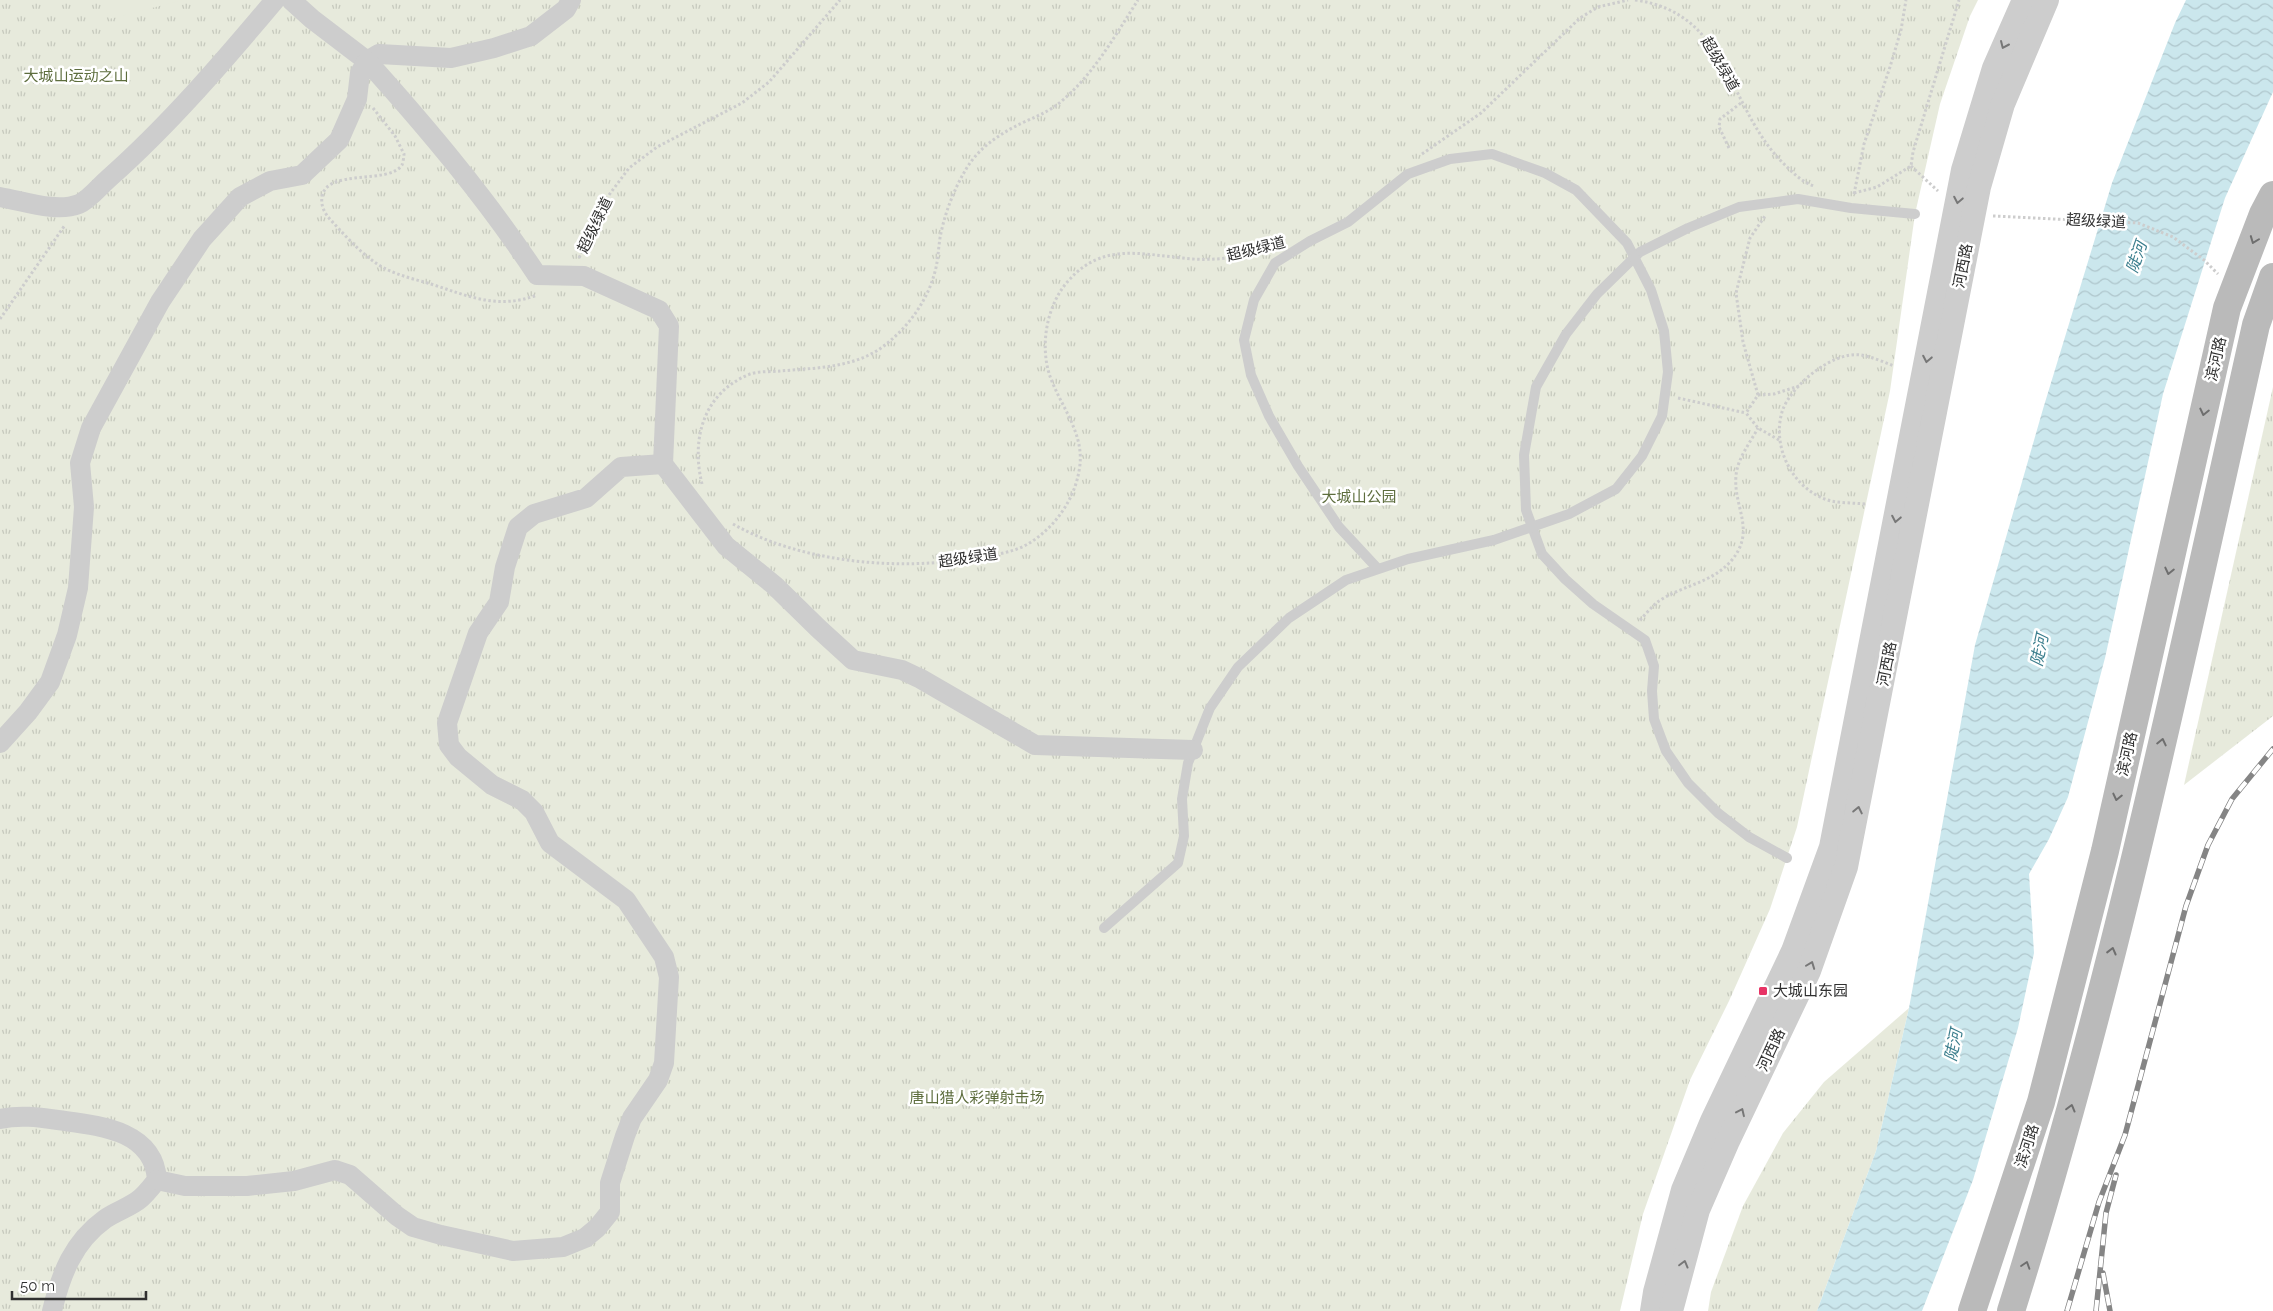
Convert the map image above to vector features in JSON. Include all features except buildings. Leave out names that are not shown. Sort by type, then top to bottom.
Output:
[{"type":"main road","name":"滨河路","points":[[1972,1311],[2044,1092],[2105,851],[2228,308],[2263,214],[2273,195]]},
{"type":"main road","name":"滨河路","points":[[2011,1311],[2045,1205],[2098,1009],[2145,821],[2256,325],[2273,277]]},
{"type":"street","points":[[0,197],[57,207],[80,204],[121,168],[173,115],[223,62],[275,0]]},
{"type":"street","points":[[291,0],[312,19],[367,61],[425,125],[509,232],[537,275],[584,276],[659,310],[669,326],[663,464],[726,546],[774,585],[853,660],[902,670],[922,679],[1035,745],[1193,750]]},
{"type":"street","points":[[0,743],[28,712],[50,682],[68,635],[78,588],[84,507],[80,463],[91,428],[160,302],[202,238],[240,197],[270,181],[302,175],[338,140],[357,99],[360,72],[367,61],[379,54],[451,58],[494,48],[531,36],[566,9],[571,0]]},
{"type":"street","name":"河西路","points":[[1652,1311],[1655,1292],[1683,1190],[1712,1121],[1793,951],[1831,847],[1963,170],[1994,68],[2024,0]]},
{"type":"street","name":"河西路","points":[[1671,1311],[1698,1210],[1728,1141],[1809,971],[1846,867],[1979,187],[2003,104],[2047,0]]},
{"type":"street","points":[[157,1180],[185,1186],[247,1186],[294,1181],[335,1170],[350,1175],[412,1227],[441,1236],[513,1251],[562,1247],[585,1238],[597,1228],[610,1212],[610,1183],[625,1136],[632,1118],[658,1080],[664,1064],[669,977],[664,957],[626,900],[550,843],[534,812],[522,800],[492,785],[458,757],[449,744],[447,723],[478,633],[499,602],[505,567],[518,527],[534,514],[586,498],[621,467],[663,464]]},
{"type":"street","points":[[0,1119],[13,1116],[33,1117],[105,1126],[123,1133],[137,1143],[149,1156],[156,1169],[157,1180],[141,1198],[106,1218],[88,1232],[72,1253],[58,1286],[52,1311]]},
{"type":"lane","points":[[1104,928],[1178,863],[1184,836],[1182,799],[1188,763],[1210,708],[1238,667],[1289,618],[1346,580],[1408,559],[1494,540],[1569,514],[1616,490],[1642,456],[1662,416],[1668,372],[1664,331],[1651,290],[1627,243],[1576,190],[1545,173],[1492,154],[1450,159],[1408,174],[1348,222],[1310,241],[1274,263],[1254,300],[1244,340],[1251,375],[1269,416],[1298,466],[1338,527],[1378,569]]},
{"type":"lane","points":[[1787,858],[1749,837],[1718,813],[1688,783],[1666,751],[1654,719],[1652,691],[1654,666],[1645,640],[1593,604],[1565,579],[1542,554],[1526,510],[1524,455],[1536,387],[1566,334],[1592,300],[1640,252],[1688,228],[1740,206],[1798,199],[1851,208],[1915,214]]},
{"type":"path","name":"超级绿道","points":[[576,261],[582,254],[606,199],[629,168],[657,147],[742,103],[769,82],[840,0]]},
{"type":"path","points":[[707,493],[698,464],[697,447],[706,414],[716,399],[731,386],[751,374],[837,366],[872,354],[884,346],[903,328],[929,290],[935,274],[940,237],[950,202],[969,165],[977,154],[994,138],[1040,116],[1064,100],[1105,51],[1138,0]]},
{"type":"path","points":[[1414,159],[1481,113],[1580,18],[1598,7],[1628,0]]},
{"type":"path","name":"超级绿道","points":[[1636,0],[1655,3],[1674,10],[1701,31],[1724,66],[1755,129],[1770,151],[1794,174],[1809,184],[1822,189]]},
{"type":"path","points":[[1851,208],[1864,144],[1901,30],[1906,0]]},
{"type":"path","points":[[1942,193],[1933,188],[1912,166],[1913,152],[1959,0]]},
{"type":"path","points":[[1729,148],[1720,127],[1720,119],[1741,103]]},
{"type":"path","points":[[386,122],[404,154],[402,165],[392,173],[344,180],[330,185],[322,194],[321,206],[327,216],[351,242],[371,260],[387,270],[475,299],[502,302],[523,300],[544,290]]},
{"type":"path","points":[[1846,193],[1856,193],[1877,188],[1912,166]]},
{"type":"path","points":[[1746,413],[1758,394],[1743,342],[1736,293],[1750,238],[1774,202]]},
{"type":"path","points":[[0,319],[80,204]]},
{"type":"path","name":"超级绿道","points":[[1984,216],[2138,223],[2173,237],[2204,260],[2220,277]]},
{"type":"path","name":"超级绿道","points":[[727,518],[749,533],[778,544],[864,562],[911,564],[959,560],[1002,554],[1026,545],[1044,533],[1059,516],[1072,494],[1080,471],[1081,448],[1072,421],[1050,378],[1046,356],[1048,319],[1061,290],[1070,278],[1092,262],[1111,254],[1132,252],[1210,259],[1239,256],[1272,247]]},
{"type":"path","points":[[1865,504],[1830,500],[1811,492],[1790,472],[1779,440],[1784,409],[1800,386],[1817,370],[1838,357],[1860,355],[1894,366]]},
{"type":"path","points":[[1758,394],[1774,394],[1800,386]]},
{"type":"path","points":[[1665,395],[1746,413],[1758,428],[1779,440]]},
{"type":"path","points":[[1630,630],[1659,602],[1711,579],[1732,560],[1741,546],[1744,530],[1736,477],[1740,461],[1758,428]]},
{"type":"green space","name":"大城山公园","points":[[0,0],[1978,0],[1970,16],[1940,104],[1915,214],[1890,391],[1797,827],[1770,909],[1729,1001],[1690,1080],[1643,1214],[1620,1311],[0,1311]]},
{"type":"green space","points":[[104,0],[183,0],[109,19]]},
{"type":"green space","points":[[2273,387],[2273,716],[2184,785]]},
{"type":"green space","points":[[1909,1008],[1876,1151],[1817,1311],[1708,1311],[1711,1292],[1743,1206],[1783,1133],[1824,1082]]},
{"type":"water","name":"陡河","points":[[2186,0],[2273,0],[2273,92],[2225,198],[2163,394],[2105,658],[2068,797],[2049,839],[2029,874],[2034,953],[2018,1028],[1973,1180],[1922,1311],[1817,1311],[1876,1151],[1909,1008],[1975,645],[2043,409],[2112,183],[2175,23]]},
{"type":"railway","points":[[2067,1311],[2099,1202],[2125,1135],[2186,906],[2208,845],[2232,799],[2273,749]]},
{"type":"railway","points":[[2096,1311],[2106,1213],[2116,1175]]},
{"type":"railway","points":[[2103,1273],[2110,1311]]},
{"type":"place","name":"大城山东园","points":[[1763,991]]},
{"type":"park label","name":"大城山运动之山","points":[[76,76]]},
{"type":"park label","name":"唐山猎人彩弹射击场","points":[[977,1098]]}]
